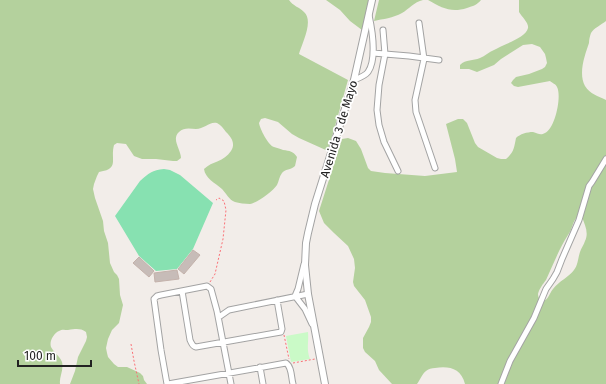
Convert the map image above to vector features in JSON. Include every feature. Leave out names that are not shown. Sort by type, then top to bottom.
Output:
[{"type":"street","name":"Avenida 3 de Mayo","points":[[326,384],[308,294],[305,258],[308,233],[315,204],[354,80],[372,0]]},
{"type":"street","points":[[354,80],[369,71],[373,53],[372,29],[369,14]]},
{"type":"street","points":[[419,23],[424,59],[415,100],[416,112],[435,168]]},
{"type":"street","points":[[383,30],[385,54],[379,86],[377,110],[379,125],[384,142],[398,171]]},
{"type":"street","points":[[373,53],[439,60]]},
{"type":"street","points":[[501,384],[510,361],[534,318],[546,289],[557,272],[579,220],[589,186],[606,159]]},
{"type":"street","points":[[295,296],[305,258]]},
{"type":"street","points":[[231,384],[229,373],[223,342],[218,317],[211,289],[208,286],[157,296],[154,299],[167,384],[197,381],[229,373],[286,363],[288,364],[293,384]]},
{"type":"street","points":[[182,291],[190,340],[194,347],[281,332],[282,329],[277,300]]},
{"type":"street","points":[[218,317],[229,310],[308,294]]},
{"type":"street","points":[[295,296],[305,309],[315,330]]},
{"type":"street","points":[[260,367],[263,384]]},
{"type":"path","points":[[208,286],[215,274],[223,239],[226,210],[222,199],[219,198],[216,200]]},
{"type":"path","points":[[281,332],[284,334],[289,360],[288,364],[320,358]]},
{"type":"path","points":[[131,344],[139,384]]},
{"type":"green space","points":[[0,0],[289,0],[292,4],[304,12],[308,21],[308,26],[299,54],[348,80],[328,151],[292,134],[278,122],[265,118],[261,119],[259,123],[260,126],[269,143],[274,147],[291,152],[297,157],[295,166],[282,173],[277,185],[269,193],[250,204],[233,201],[206,175],[204,169],[228,155],[233,145],[231,138],[217,123],[212,123],[199,129],[181,130],[176,138],[181,155],[181,158],[177,161],[142,159],[134,156],[126,144],[117,143],[114,145],[112,166],[106,171],[99,172],[93,189],[103,221],[104,231],[108,243],[110,263],[119,279],[120,295],[123,305],[119,323],[112,330],[106,348],[108,357],[114,364],[118,367],[127,367],[140,373],[147,384],[70,384],[78,357],[87,337],[86,332],[78,329],[60,330],[51,340],[51,347],[62,362],[60,384],[0,384]]},
{"type":"green space","points":[[326,0],[369,0],[362,30],[350,21],[340,10]]},
{"type":"green space","points":[[379,0],[423,0],[417,2],[399,15],[374,21]]},
{"type":"green space","points":[[428,0],[481,0],[473,6],[451,10]]},
{"type":"green space","points":[[519,0],[606,0],[606,21],[591,33],[583,64],[582,75],[587,89],[606,100],[606,384],[465,384],[461,374],[454,369],[445,367],[428,370],[423,374],[417,384],[392,384],[379,370],[375,361],[365,352],[363,348],[363,338],[371,322],[371,317],[365,300],[354,286],[354,259],[348,246],[324,223],[319,211],[342,139],[348,138],[356,141],[361,149],[368,168],[371,171],[425,176],[457,172],[446,124],[458,119],[463,119],[467,123],[478,147],[501,159],[506,159],[511,154],[516,138],[520,135],[531,132],[540,134],[545,133],[552,125],[557,112],[559,97],[555,84],[550,81],[518,87],[511,83],[516,77],[529,74],[545,67],[547,63],[545,54],[540,47],[532,44],[523,45],[494,65],[477,72],[469,69],[460,69],[460,65],[465,62],[482,57],[523,35],[528,26],[519,12]],"holes":[[[578,216],[582,217],[587,235],[580,251],[576,266],[572,272],[555,286],[548,298],[542,302],[538,296],[539,290],[546,280],[575,221]]]},
{"type":"green space","points":[[164,169],[180,175],[213,203],[193,249],[177,269],[156,271],[139,256],[115,216],[140,181],[151,172]]},
{"type":"green space","points":[[308,332],[308,349],[310,359],[291,362],[286,336]]},
{"type":"building","points":[[193,250],[200,255],[184,274],[178,269]]},
{"type":"building","points":[[139,257],[154,271],[149,277],[133,263]]},
{"type":"building","points":[[177,270],[179,279],[155,282],[154,273]]}]
